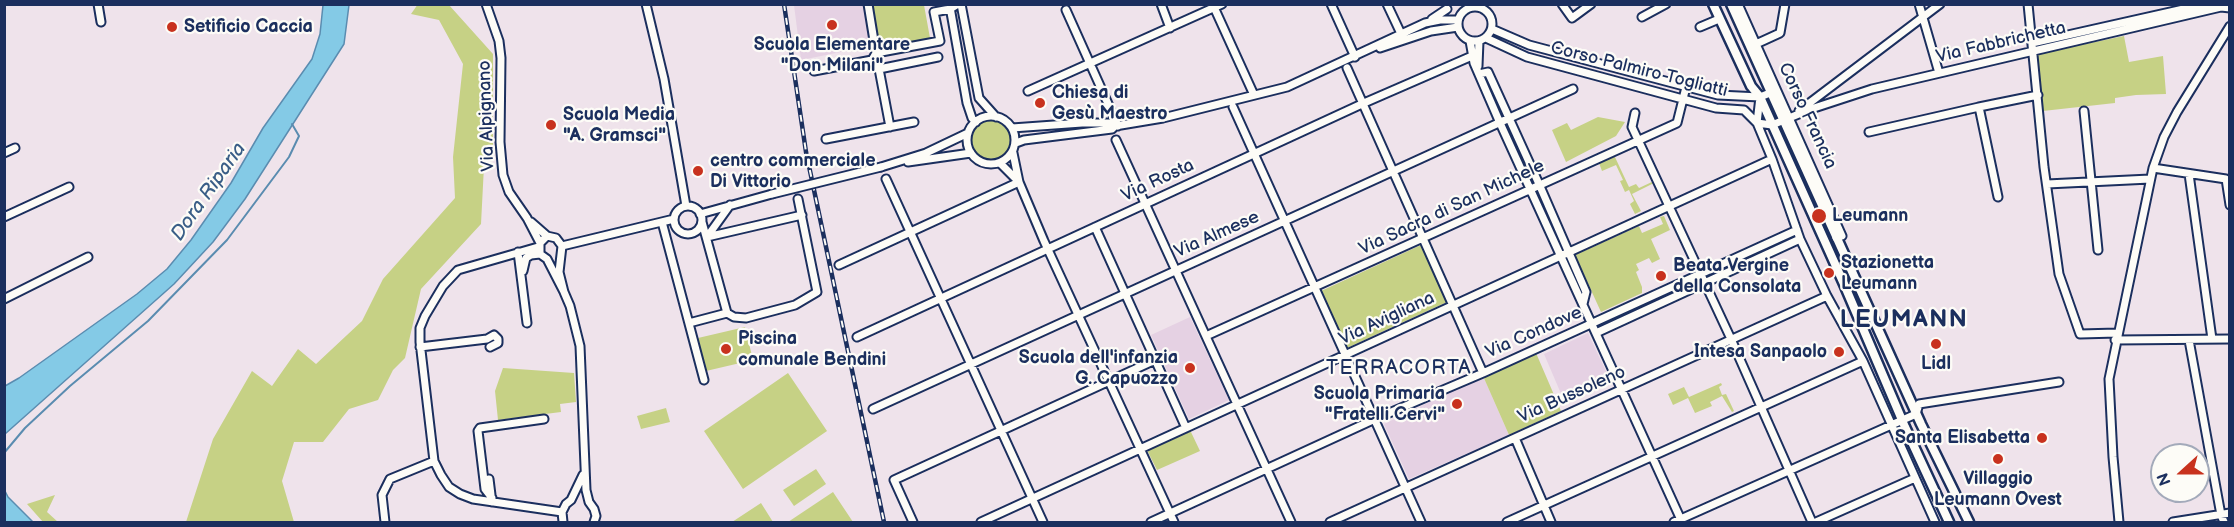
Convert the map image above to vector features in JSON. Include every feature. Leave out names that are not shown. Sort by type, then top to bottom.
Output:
[{"type":"main road","name":"Corso Francia","points":[[1713,4],[1751,86],[1760,97],[1949,522]]},
{"type":"main road","name":"Corso Francia","points":[[1731,4],[1770,93],[1789,118],[1855,280],[1916,414],[1969,522]]},
{"type":"street","points":[[98,4],[101,22]]},
{"type":"street","points":[[646,4],[664,79],[686,206]]},
{"type":"street","points":[[868,4],[890,127]]},
{"type":"street","points":[[814,71],[872,60],[876,53],[940,41],[933,8],[960,4],[979,98],[996,117],[1007,122],[1012,128],[1016,143],[1012,153],[1000,163],[993,165],[983,163],[970,153],[967,142],[968,133]]},
{"type":"street","points":[[1161,4],[1170,28]]},
{"type":"street","points":[[1028,91],[1170,28],[1213,6],[1222,4]]},
{"type":"street","points":[[1331,4],[1355,57]]},
{"type":"street","points":[[1387,4],[1402,37]]},
{"type":"street","points":[[1562,4],[1572,18],[1591,4]]},
{"type":"street","points":[[1642,17],[1666,4]]},
{"type":"street","name":"Corso Francia","points":[[1738,4],[1789,118]]},
{"type":"street","points":[[1756,44],[1780,33],[1785,4]]},
{"type":"street","points":[[1919,4],[1939,73]]},
{"type":"street","points":[[1789,118],[1941,4]]},
{"type":"street","points":[[2028,4],[2059,274],[2076,329],[2081,334],[2116,337],[2229,339]]},
{"type":"street","name":"Via Fabbrichetta","points":[[1789,118],[1872,89],[2206,4]]},
{"type":"street","name":"Via Alpignano","points":[[486,6],[499,41],[501,58],[500,142],[503,175],[509,192],[527,218],[547,237]]},
{"type":"street","points":[[1213,6],[1254,95]]},
{"type":"street","points":[[1447,6],[1456,10],[1480,6],[1490,15],[1492,28],[1483,40],[1479,74]]},
{"type":"street","points":[[1016,143],[1024,140],[1112,129],[1116,126],[1163,118],[1287,87],[1402,37],[1426,23],[1447,6]]},
{"type":"street","points":[[1447,6],[1458,23],[1461,35],[1470,41],[1483,40]]},
{"type":"street","points":[[950,7],[967,103],[972,118],[976,122]]},
{"type":"street","name":"Via Fabbrichetta","points":[[2033,47],[2221,7],[2229,8]]},
{"type":"street","points":[[1402,37],[1458,23],[1468,8]]},
{"type":"street","points":[[1066,10],[1091,63],[1116,126]]},
{"type":"street","points":[[1700,27],[1719,19]]},
{"type":"street","points":[[1426,23],[1440,20],[1458,23]]},
{"type":"street","points":[[2119,522],[2109,379],[2150,179],[2164,136],[2229,26]]},
{"type":"street","name":"Corso Palmiro Togliatti","points":[[1492,28],[1529,45],[1718,95],[1760,97],[1770,93]]},
{"type":"street","name":"Corso Palmiro Togliatti","points":[[1483,40],[1527,57],[1716,108],[1744,110],[1757,123],[1772,125],[1789,118]]},
{"type":"street","points":[[1470,41],[1472,56],[1500,123],[1622,389],[1679,521],[1916,414],[1919,404],[2059,382]]},
{"type":"street","name":"Via Rosta","points":[[857,337],[1364,103],[1472,56]]},
{"type":"street","points":[[879,69],[938,57]]},
{"type":"street","points":[[1347,68],[1483,373]]},
{"type":"street","points":[[1479,74],[1488,72],[1539,184],[1586,292],[1582,304]]},
{"type":"street","name":"Via Sacra di San Michele","points":[[1206,336],[1677,123],[1686,87]]},
{"type":"street","name":"Via Almese","points":[[873,410],[970,363],[1573,89]]},
{"type":"street","points":[[1824,93],[1829,103]]},
{"type":"street","points":[[1869,132],[2038,95]]},
{"type":"street","name":"Corso Francia","points":[[1760,97],[1757,123],[1800,239],[1827,296],[1863,361],[1935,522]]},
{"type":"street","points":[[1233,107],[1421,522]]},
{"type":"street","points":[[1979,107],[1998,197]]},
{"type":"street","points":[[2084,111],[2098,250]]},
{"type":"street","points":[[1635,114],[1632,127],[1731,339],[1812,522]]},
{"type":"street","points":[[700,214],[926,153],[968,133],[976,122],[984,117],[996,117]]},
{"type":"street","points":[[826,139],[914,122]]},
{"type":"street","points":[[1012,128],[1082,123],[1110,123],[1116,126]]},
{"type":"street","points":[[1116,140],[1292,522]]},
{"type":"street","points":[[4,153],[15,148]]},
{"type":"street","points":[[881,167],[970,153]]},
{"type":"street","points":[[1012,153],[1019,182],[1048,249],[1080,314],[1174,522]]},
{"type":"street","name":"Via Avigliana","points":[[981,522],[1772,159]]},
{"type":"street","points":[[1000,163],[1019,182]]},
{"type":"street","points":[[2153,168],[2226,179],[2229,205]]},
{"type":"street","points":[[2189,174],[2212,339]]},
{"type":"street","points":[[886,179],[1042,522]]},
{"type":"street","points":[[2048,184],[2150,179]]},
{"type":"street","points":[[839,265],[1019,182]]},
{"type":"street","points":[[4,217],[69,187]]},
{"type":"street","points":[[689,323],[727,313],[734,317],[746,318],[788,308],[817,292],[798,199]]},
{"type":"street","points":[[707,237],[730,205]]},
{"type":"street","points":[[670,252],[676,228],[674,219],[676,212],[686,206],[692,207],[700,214],[727,313]]},
{"type":"street","points":[[707,237],[802,215]]},
{"type":"street","name":"Via Alpignano","points":[[527,218],[539,248]]},
{"type":"street","points":[[562,246],[674,219]]},
{"type":"street","points":[[662,222],[704,380]]},
{"type":"street","points":[[676,228],[682,234],[688,235],[695,233],[702,222]]},
{"type":"street","points":[[1095,227],[1186,428]]},
{"type":"street","name":"Via Condove","points":[[1151,522],[1797,230]]},
{"type":"street","points":[[522,279],[526,258],[539,248],[547,237],[556,238],[562,246]]},
{"type":"street","name":"Via Condove","points":[[1596,333],[1800,239]]},
{"type":"street","points":[[562,246],[559,256],[559,272],[564,292]]},
{"type":"street","points":[[539,248],[458,270],[450,276],[425,316],[420,328],[420,347],[434,461],[449,487],[473,499],[562,512]]},
{"type":"street","points":[[539,248],[570,306],[580,346],[584,471],[589,502]]},
{"type":"street","points":[[518,252],[527,323]]},
{"type":"street","points":[[547,260],[559,256]]},
{"type":"street","points":[[4,299],[88,257]]},
{"type":"street","points":[[1844,284],[1855,280]]},
{"type":"street","name":"Via Bussoleno","points":[[1330,522],[1827,296]]},
{"type":"street","points":[[420,347],[497,336],[498,343],[490,347]]},
{"type":"street","points":[[2189,340],[2224,522]]},
{"type":"street","points":[[913,522],[894,480],[1155,360]]},
{"type":"street","points":[[1507,522],[1863,361]]},
{"type":"street","points":[[492,500],[485,489],[478,431],[480,428],[544,419]]},
{"type":"street","points":[[1515,438],[1551,522]]},
{"type":"street","points":[[385,522],[382,495],[390,479],[434,461]]},
{"type":"street","points":[[572,500],[584,471]]},
{"type":"street","points":[[1816,522],[1915,478]]},
{"type":"street","points":[[489,479],[492,500]]},
{"type":"street","points":[[563,522],[562,512],[566,504],[572,500],[582,499],[589,502],[594,508],[595,519],[602,522]]},
{"type":"street","points":[[2173,522],[2229,513]]},
{"type":"shaded area","name":"Scuola Elementare \"Don Milani\"","points":[[794,5],[863,5],[871,46],[801,60]]},
{"type":"shaded area","name":"Scuola dell'infanzia G. Capuozzo","points":[[1190,317],[1229,400],[1189,419],[1151,335]]},
{"type":"shaded area","points":[[1588,333],[1611,382],[1565,403],[1544,354]]},
{"type":"shaded area","points":[[1483,376],[1509,435],[1409,479],[1384,424]]},
{"type":"green space","points":[[418,4],[449,5],[493,54],[493,155],[484,166],[481,224],[421,289],[405,358],[393,370],[378,400],[349,409],[323,442],[294,442],[282,481],[294,522],[186,522],[213,439],[252,371],[272,386],[298,349],[316,364],[362,321],[383,279],[455,198],[453,157],[463,64],[439,20],[411,14]]},
{"type":"green space","points":[[871,5],[924,5],[930,38],[879,48]]},
{"type":"green space","points":[[2124,36],[2129,62],[2163,56],[2166,94],[2136,95],[2115,98],[2115,103],[2043,111],[2037,54]]},
{"type":"green space","points":[[1598,117],[1625,122],[1616,136],[1566,162],[1552,130],[1567,123],[1571,130]]},
{"type":"green space","points":[[991,120],[1005,126],[1011,140],[1005,154],[991,160],[977,154],[971,140],[977,126]]},
{"type":"green space","points":[[1614,155],[1629,187],[1636,184],[1639,188],[1654,181],[1632,194],[1641,211],[1635,214],[1630,204],[1634,201],[1629,190],[1625,192],[1620,181],[1623,180],[1616,165],[1602,171],[1599,163]]},
{"type":"green space","points":[[1664,216],[1670,230],[1651,239],[1660,259],[1652,263],[1649,258],[1636,264],[1642,293],[1601,312],[1575,255],[1639,226],[1642,233],[1663,224],[1660,217]]},
{"type":"green space","points":[[1421,245],[1447,302],[1347,348],[1321,291]]},
{"type":"green space","name":"Piscina comunale Bendini","points":[[745,327],[753,360],[706,371],[698,338]]},
{"type":"green space","points":[[1536,353],[1561,411],[1509,435],[1483,376]]},
{"type":"green space","points":[[503,368],[574,373],[576,402],[560,404],[561,412],[498,420],[495,391]]},
{"type":"green space","points":[[788,373],[827,431],[743,489],[704,431]]},
{"type":"green space","points":[[1721,383],[1719,387],[1722,395],[1726,394],[1734,411],[1732,412],[1722,396],[1710,402],[1712,406],[1695,413],[1688,398],[1673,405],[1668,394],[1684,387],[1689,397]]},
{"type":"green space","points":[[666,408],[670,422],[641,429],[637,416]]},
{"type":"green space","points":[[1190,430],[1200,451],[1157,470],[1147,450]]},
{"type":"green space","points":[[816,469],[826,484],[794,506],[783,490]]},
{"type":"green space","points":[[833,492],[853,522],[788,522]]},
{"type":"green space","points":[[55,495],[47,512],[58,522],[43,522],[27,504]]},
{"type":"green space","points":[[761,503],[773,522],[732,522]]},
{"type":"water","points":[[323,5],[349,5],[344,44],[245,199],[213,242],[174,284],[5,434],[5,386],[137,294],[167,269],[191,240],[231,183],[263,128],[312,59],[320,34]]},
{"type":"water","points":[[4,489],[8,497],[33,522],[5,522]]},
{"type":"waterway","points":[[4,453],[25,428],[70,386],[148,321],[227,240],[289,157],[299,136],[292,124]]},
{"type":"railway","points":[[784,4],[806,152],[884,522]]},
{"type":"place","name":"Scuola Elementare \"Don Milani\"","points":[[832,25]]},
{"type":"place","name":"Setificio Caccia","points":[[172,27]]},
{"type":"place","name":"Chiesa di Gesù Maestro","points":[[1040,103]]},
{"type":"place","name":"Scuola Media \"A. Gramsci\"","points":[[551,125]]},
{"type":"place","name":"centro commerciale Di Vittorio","points":[[698,171]]},
{"type":"place","name":"Leumann","points":[[1819,216]]},
{"type":"place","name":"Stazionetta Leumann","points":[[1829,273]]},
{"type":"place","name":"Beata Vergine della Consolata","points":[[1661,276]]},
{"type":"place","name":"Lidl","points":[[1936,344]]},
{"type":"place","name":"Piscina comunale Bendini","points":[[726,349]]},
{"type":"place","name":"Intesa Sanpaolo","points":[[1839,352]]},
{"type":"place","name":"Scuola dell'infanzia G. Capuozzo","points":[[1190,368]]},
{"type":"place","name":"Scuola Primaria \"Fratelli Cervi\"","points":[[1457,404]]},
{"type":"place","name":"Santa Elisabetta","points":[[2042,438]]},
{"type":"place","name":"Villaggio Leumann Ovest","points":[[1998,459]]},
{"type":"district","name":"LEUMANN","points":[[1904,321]]},
{"type":"district","name":"TERRACORTA","points":[[1399,369]]},
{"type":"water label","name":"Dora Riparia","points":[[209,192]]}]
